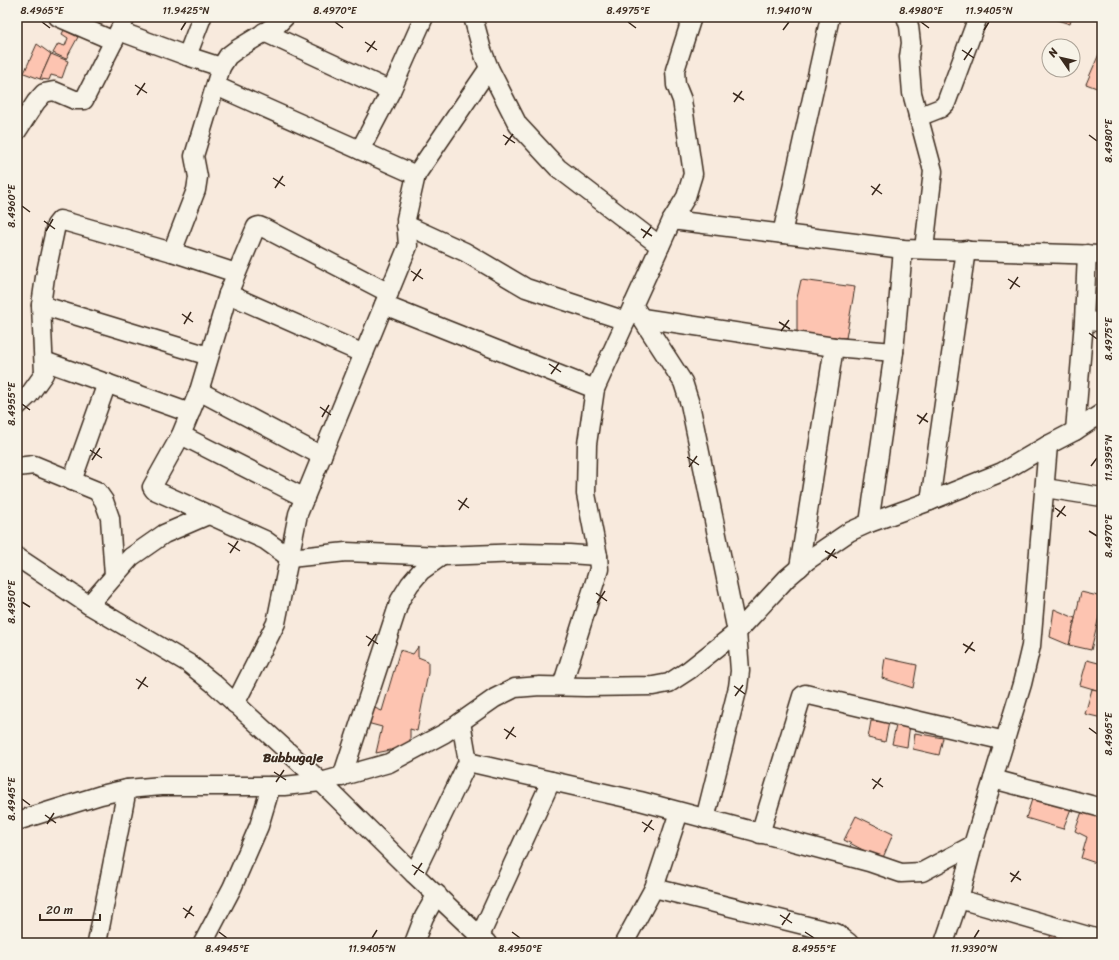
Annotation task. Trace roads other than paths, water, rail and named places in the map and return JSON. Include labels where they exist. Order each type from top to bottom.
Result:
[{"type":"street","points":[[60,17],[119,29],[187,56],[222,67]]},
{"type":"street","points":[[187,56],[202,17]]},
{"type":"street","points":[[172,252],[196,190],[198,177],[194,156],[222,67],[228,56],[278,24],[285,17]]},
{"type":"street","points":[[360,150],[391,92],[424,17]]},
{"type":"street","points":[[473,17],[482,50],[518,125],[558,168],[660,246]]},
{"type":"street","points":[[562,686],[599,569],[598,556],[586,494],[587,444],[595,389],[634,315],[660,246],[672,220],[686,197],[693,174],[682,100],[676,85],[675,70],[692,17]]},
{"type":"street","points":[[782,234],[830,17]]},
{"type":"street","points":[[906,17],[910,26],[910,83],[933,171],[924,249]]},
{"type":"street","points":[[918,118],[941,108],[946,103],[978,17]]},
{"type":"street","points":[[17,131],[36,102],[44,93],[54,91],[75,100],[84,100],[119,29]]},
{"type":"street","points":[[264,32],[391,92]]},
{"type":"street","points":[[235,704],[276,624],[298,514],[408,246],[406,225],[416,175],[490,68]]},
{"type":"street","points":[[216,86],[416,175]]},
{"type":"street","points":[[17,406],[29,395],[44,374],[41,305],[45,277],[56,225],[60,220],[172,252],[236,273]]},
{"type":"street","points":[[672,220],[903,249],[1094,254],[1084,321],[1075,431]]},
{"type":"street","points":[[406,225],[465,252],[526,288],[634,315],[834,347],[894,352]]},
{"type":"street","points":[[595,389],[386,299],[259,226],[256,227],[228,294],[199,391],[181,435],[152,487],[157,492],[265,540],[290,558],[346,552],[442,556],[521,553],[598,556]]},
{"type":"street","points":[[869,523],[894,352],[903,249]]},
{"type":"street","points":[[930,501],[966,250]]},
{"type":"street","points":[[228,294],[364,354]]},
{"type":"street","points":[[41,305],[209,356]]},
{"type":"street","points":[[634,315],[683,382],[690,404],[737,632],[740,671],[738,687],[705,819]]},
{"type":"street","points":[[1084,321],[1102,322]]},
{"type":"street","points":[[799,568],[834,347]]},
{"type":"street","points":[[44,361],[190,413]]},
{"type":"street","points":[[72,481],[107,383]]},
{"type":"street","points":[[199,391],[322,456]]},
{"type":"street","points":[[17,821],[101,795],[127,789],[162,786],[271,786],[322,782],[342,777],[389,764],[445,733],[495,698],[515,688],[540,686],[586,688],[653,686],[669,683],[689,670],[737,632],[787,578],[808,560],[849,532],[1002,472],[1048,444],[1075,431],[1102,413]]},
{"type":"street","points":[[181,435],[305,498]]},
{"type":"street","points":[[944,943],[959,899],[973,845],[1022,684],[1031,646],[1048,444]]},
{"type":"street","points":[[17,467],[34,465],[97,490],[104,501],[110,518],[114,576]]},
{"type":"street","points":[[1045,488],[1102,497]]},
{"type":"street","points":[[89,605],[131,557],[164,534],[208,515]]},
{"type":"street","points":[[342,777],[400,600],[410,584],[421,571],[442,556]]},
{"type":"street","points":[[17,557],[89,605],[188,663],[322,782],[414,874],[484,939],[551,782]]},
{"type":"street","points":[[760,834],[802,696],[805,694],[1005,741]]},
{"type":"street","points":[[414,874],[468,762],[461,722]]},
{"type":"street","points":[[468,762],[640,801],[869,862],[901,873],[922,872],[973,845]]},
{"type":"street","points":[[993,779],[1102,808]]},
{"type":"street","points":[[204,943],[232,888],[259,826],[271,786]]},
{"type":"street","points":[[97,943],[127,789]]},
{"type":"street","points":[[624,943],[654,888],[680,812]]},
{"type":"street","points":[[654,888],[836,933],[849,943]]},
{"type":"street","points":[[414,943],[424,917],[437,894]]},
{"type":"street","points":[[959,899],[1102,940]]},
{"type":"district","name":"Bubbugaje","points":[[293,757]]}]
